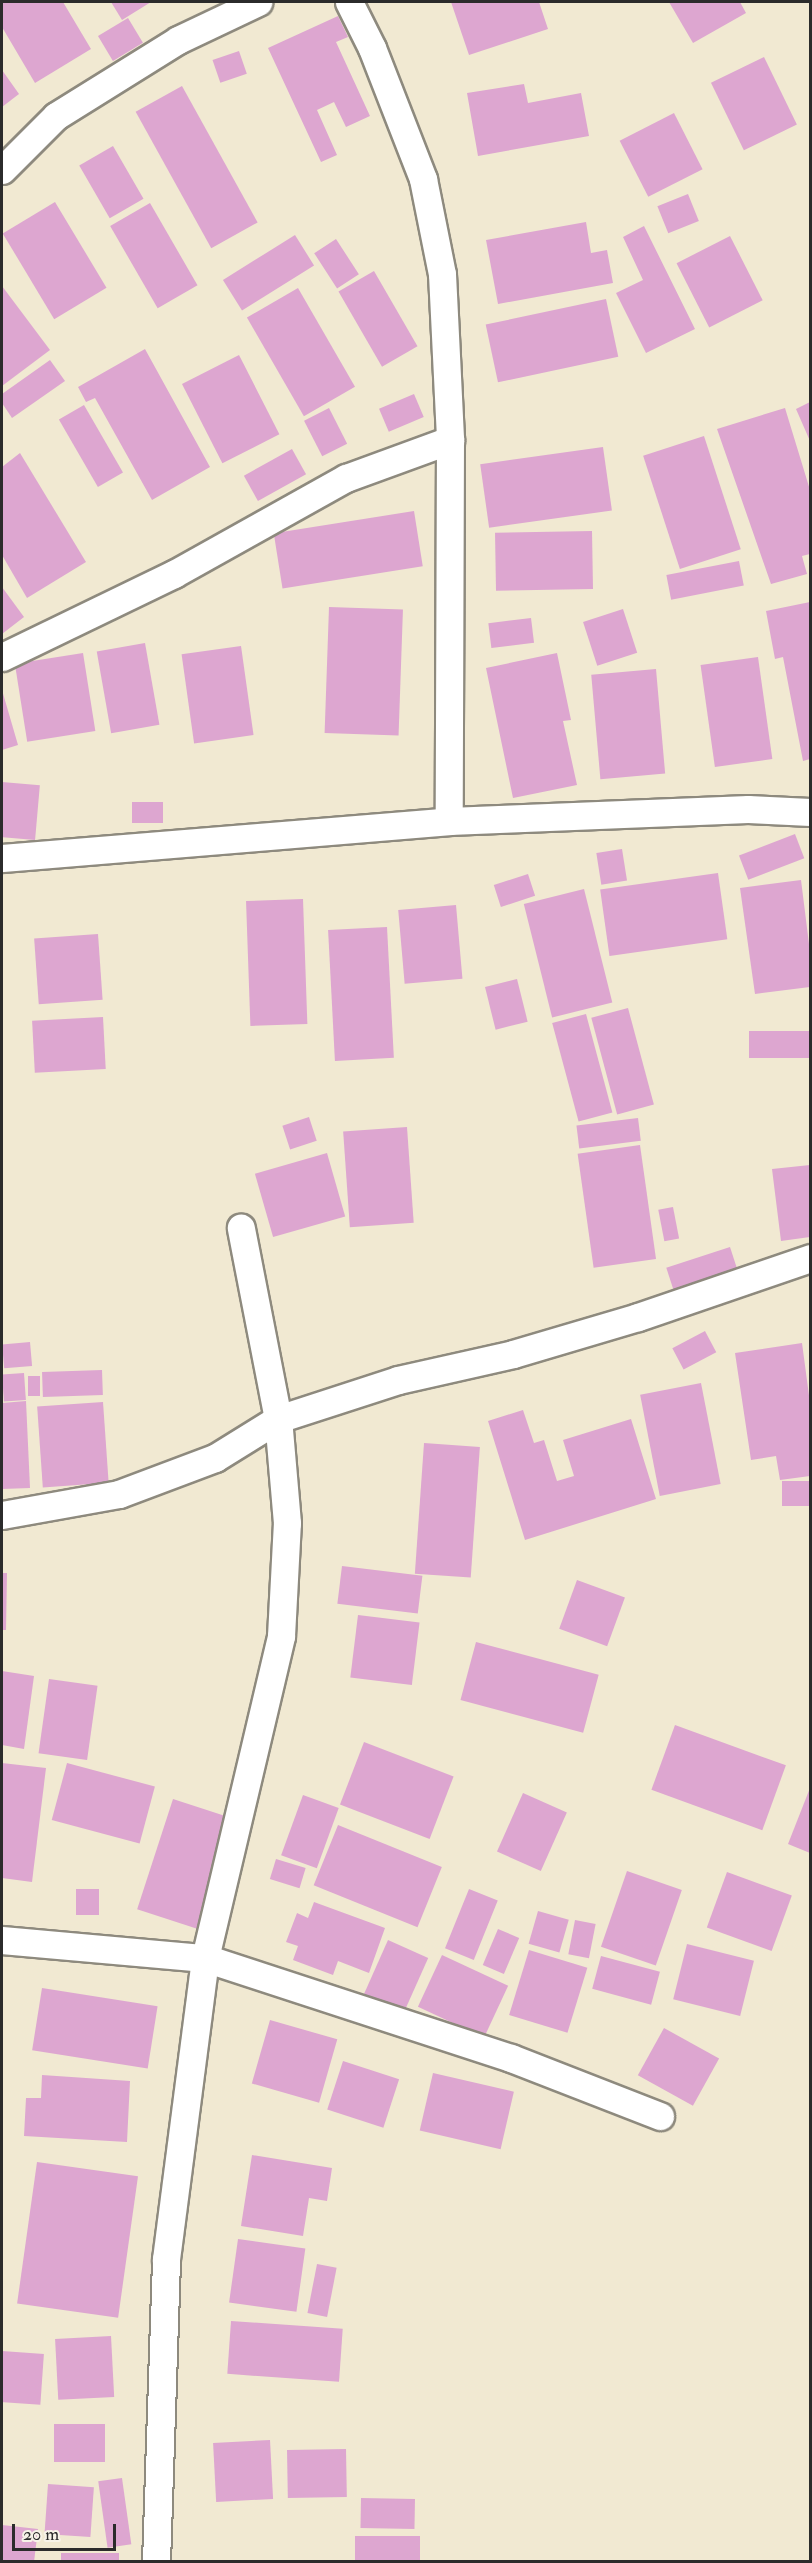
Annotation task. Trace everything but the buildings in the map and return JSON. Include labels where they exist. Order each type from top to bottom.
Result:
[{"type":"street","points":[[2,170],[56,116],[178,40],[258,2]]},
{"type":"street","points":[[349,2],[372,48],[423,179],[442,274],[450,440],[449,821]]},
{"type":"street","points":[[2,657],[174,574],[346,478],[450,440]]},
{"type":"street","points":[[2,858],[449,821],[748,809],[810,812]]},
{"type":"street","points":[[156,2562],[166,2259],[205,1958],[280,1636],[287,1522],[278,1419],[241,1228]]},
{"type":"street","points":[[2,1515],[119,1494],[215,1458],[278,1419],[398,1380],[513,1354],[627,1321],[810,1258]]},
{"type":"street","points":[[2,1940],[205,1958],[512,2058],[660,2116]]}]
